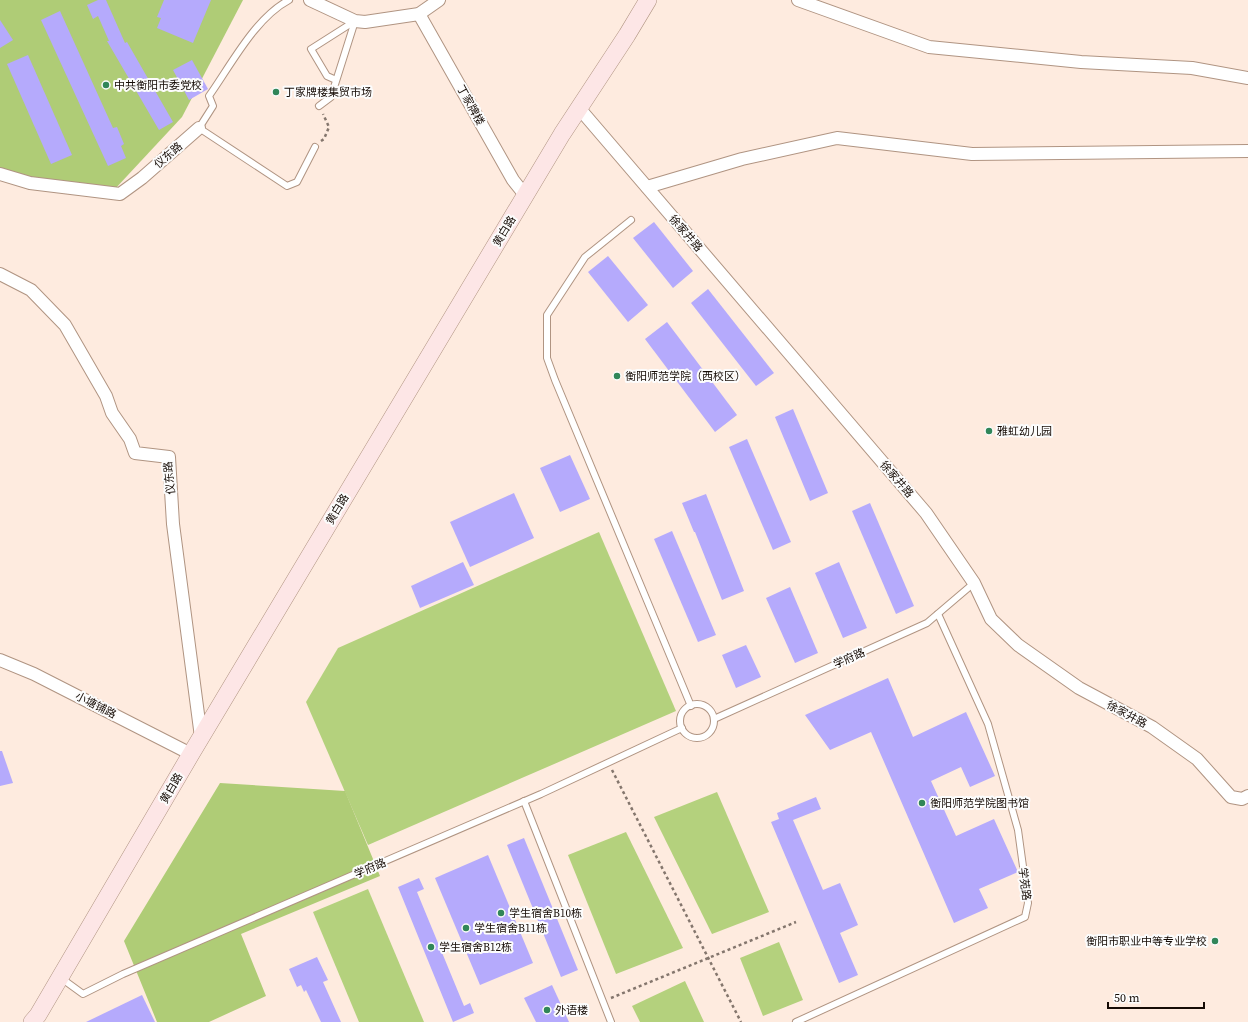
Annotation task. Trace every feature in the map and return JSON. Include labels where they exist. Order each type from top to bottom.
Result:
[{"type":"main road","name":"黄白路","points":[[32,1022],[38,1015],[191,754],[525,195],[648,0]]},
{"type":"street","points":[[310,0],[355,21],[365,22],[419,14],[439,0]]},
{"type":"street","points":[[798,0],[929,47],[1080,62],[1192,68],[1248,78]]},
{"type":"street","name":"丁家牌楼","points":[[419,14],[513,180],[525,195]]},
{"type":"street","name":"徐家井路","points":[[579,108],[926,514],[974,583],[991,619],[1018,645],[1079,688],[1158,731],[1197,759],[1230,797],[1242,799],[1248,796]]},
{"type":"street","name":"仪东路","points":[[0,174],[30,183],[120,194],[142,178],[199,128]]},
{"type":"street","points":[[647,187],[742,159],[837,138],[972,154],[1248,151]]},
{"type":"street","name":"仪东路","points":[[0,274],[32,290],[65,325],[106,396],[112,413],[130,439],[135,453],[168,457],[173,524],[202,737]]},
{"type":"street","name":"小塘铺路","points":[[0,660],[34,674],[191,754]]},
{"type":"lane","points":[[289,0],[279,5],[256,28],[209,96],[212,106],[199,128],[287,186],[297,182],[315,147]]},
{"type":"lane","points":[[319,106],[331,97],[355,21]]},
{"type":"lane","points":[[336,80],[327,76],[311,49],[355,21]]},
{"type":"lane","points":[[631,220],[585,256],[547,315],[547,358],[691,706]]},
{"type":"lane","name":"学府路","points":[[714,719],[927,624],[974,583]]},
{"type":"lane","name":"学苑路","points":[[796,1022],[1025,917],[1028,903],[1018,830],[988,724],[938,614]]},
{"type":"lane","points":[[699,704],[706,707],[711,712],[714,719],[710,732],[704,737],[697,738],[686,734],[680,723],[683,712],[691,706],[699,704]]},
{"type":"lane","name":"学府路","points":[[60,978],[83,994],[123,974],[524,801],[682,728]]},
{"type":"lane","points":[[524,801],[611,1022]]},
{"type":"path","points":[[315,147],[324,138],[329,127],[319,106]]},
{"type":"path","points":[[608,762],[741,1022]]},
{"type":"path","points":[[603,1002],[796,922]]},
{"type":"green space","name":"中共衡阳市委党校","points":[[0,0],[243,0],[182,117],[114,190],[26,177],[0,169]]},
{"type":"green space","points":[[599,532],[676,711],[368,845],[306,702],[338,648]]},
{"type":"green space","points":[[220,783],[345,791],[380,876],[241,934],[266,996],[209,1022],[157,1022],[124,941]]},
{"type":"green space","points":[[717,792],[769,912],[712,934],[654,817]]},
{"type":"green space","points":[[626,832],[683,948],[616,974],[568,855]]},
{"type":"green space","points":[[368,889],[424,1022],[359,1022],[313,912]]},
{"type":"green space","points":[[779,942],[803,1000],[763,1016],[740,958]]},
{"type":"green space","points":[[685,981],[704,1022],[640,1022],[632,1006]]},
{"type":"building","points":[[98,0],[106,0],[125,43],[127,42],[173,122],[159,130],[107,41],[109,41],[98,16],[93,19],[87,5]]},
{"type":"building","points":[[164,0],[211,0],[193,43],[157,28],[161,18],[157,17]]},
{"type":"building","points":[[60,11],[113,128],[117,127],[124,144],[121,146],[126,158],[108,166],[41,20]]},
{"type":"building","points":[[0,20],[13,40],[0,48]]},
{"type":"building","points":[[28,55],[72,155],[51,164],[7,64]]},
{"type":"building","points":[[192,60],[208,89],[189,100],[173,70]]},
{"type":"building","points":[[654,222],[693,271],[673,288],[633,238]]},
{"type":"building","points":[[608,256],[648,305],[628,322],[588,272]]},
{"type":"building","points":[[708,289],[774,373],[756,386],[691,303]]},
{"type":"building","points":[[667,322],[737,415],[715,432],[645,339]]},
{"type":"building","points":[[793,409],[828,493],[810,501],[775,417]]},
{"type":"building","points":[[747,439],[791,542],[773,550],[729,447]]},
{"type":"building","points":[[570,455],[590,499],[560,512],[540,468]]},
{"type":"building","points":[[514,493],[534,538],[470,567],[450,522]]},
{"type":"building","points":[[706,494],[744,591],[722,600],[682,503]]},
{"type":"building","points":[[870,503],[914,606],[896,614],[852,511]]},
{"type":"building","points":[[672,531],[716,635],[698,642],[654,539]]},
{"type":"building","points":[[463,562],[474,585],[420,608],[411,586]]},
{"type":"building","points":[[839,562],[867,628],[843,638],[815,573]]},
{"type":"building","points":[[790,587],[818,653],[795,663],[766,598]]},
{"type":"building","points":[[746,645],[761,677],[736,688],[722,655]]},
{"type":"building","name":"衡阳师范学院图书馆","points":[[888,678],[913,737],[966,712],[995,776],[970,787],[961,767],[931,781],[956,836],[994,819],[1018,872],[979,889],[988,908],[954,923],[871,732],[830,750],[805,715]]},
{"type":"building","points":[[0,751],[2,751],[13,783],[0,786]]},
{"type":"building","points":[[816,797],[821,809],[793,820],[823,890],[840,883],[858,925],[840,933],[858,975],[839,983],[771,822],[779,819],[777,813]]},
{"type":"building","points":[[524,838],[578,970],[561,977],[507,845]]},
{"type":"building","points":[[488,855],[533,963],[480,985],[435,878]]},
{"type":"building","name":"学生宿舍B12栋","points":[[419,878],[424,889],[417,892],[464,1006],[470,1003],[474,1013],[453,1022],[398,887]]},
{"type":"building","points":[[317,957],[328,980],[323,982],[341,1022],[321,1022],[306,990],[304,992],[301,985],[297,987],[289,969]]},
{"type":"building","name":"外语楼","points":[[552,985],[569,1022],[536,1022],[524,998]]},
{"type":"building","points":[[142,995],[155,1022],[86,1022]]},
{"type":"place","name":"中共衡阳市委党校","points":[[106,85]]},
{"type":"place","name":"丁家牌楼集贸市场","points":[[276,92]]},
{"type":"place","name":"衡阳师范学院（西校区）","points":[[617,376]]},
{"type":"place","name":"雅虹幼儿园","points":[[989,431]]},
{"type":"place","name":"衡阳师范学院图书馆","points":[[922,803]]},
{"type":"place","name":"学生宿舍B10栋","points":[[501,913]]},
{"type":"place","name":"学生宿舍B11栋","points":[[466,928]]},
{"type":"place","name":"衡阳市职业中等专业学校","points":[[1215,941]]},
{"type":"place","name":"学生宿舍B12栋","points":[[431,947]]},
{"type":"place","name":"外语楼","points":[[547,1010]]}]
